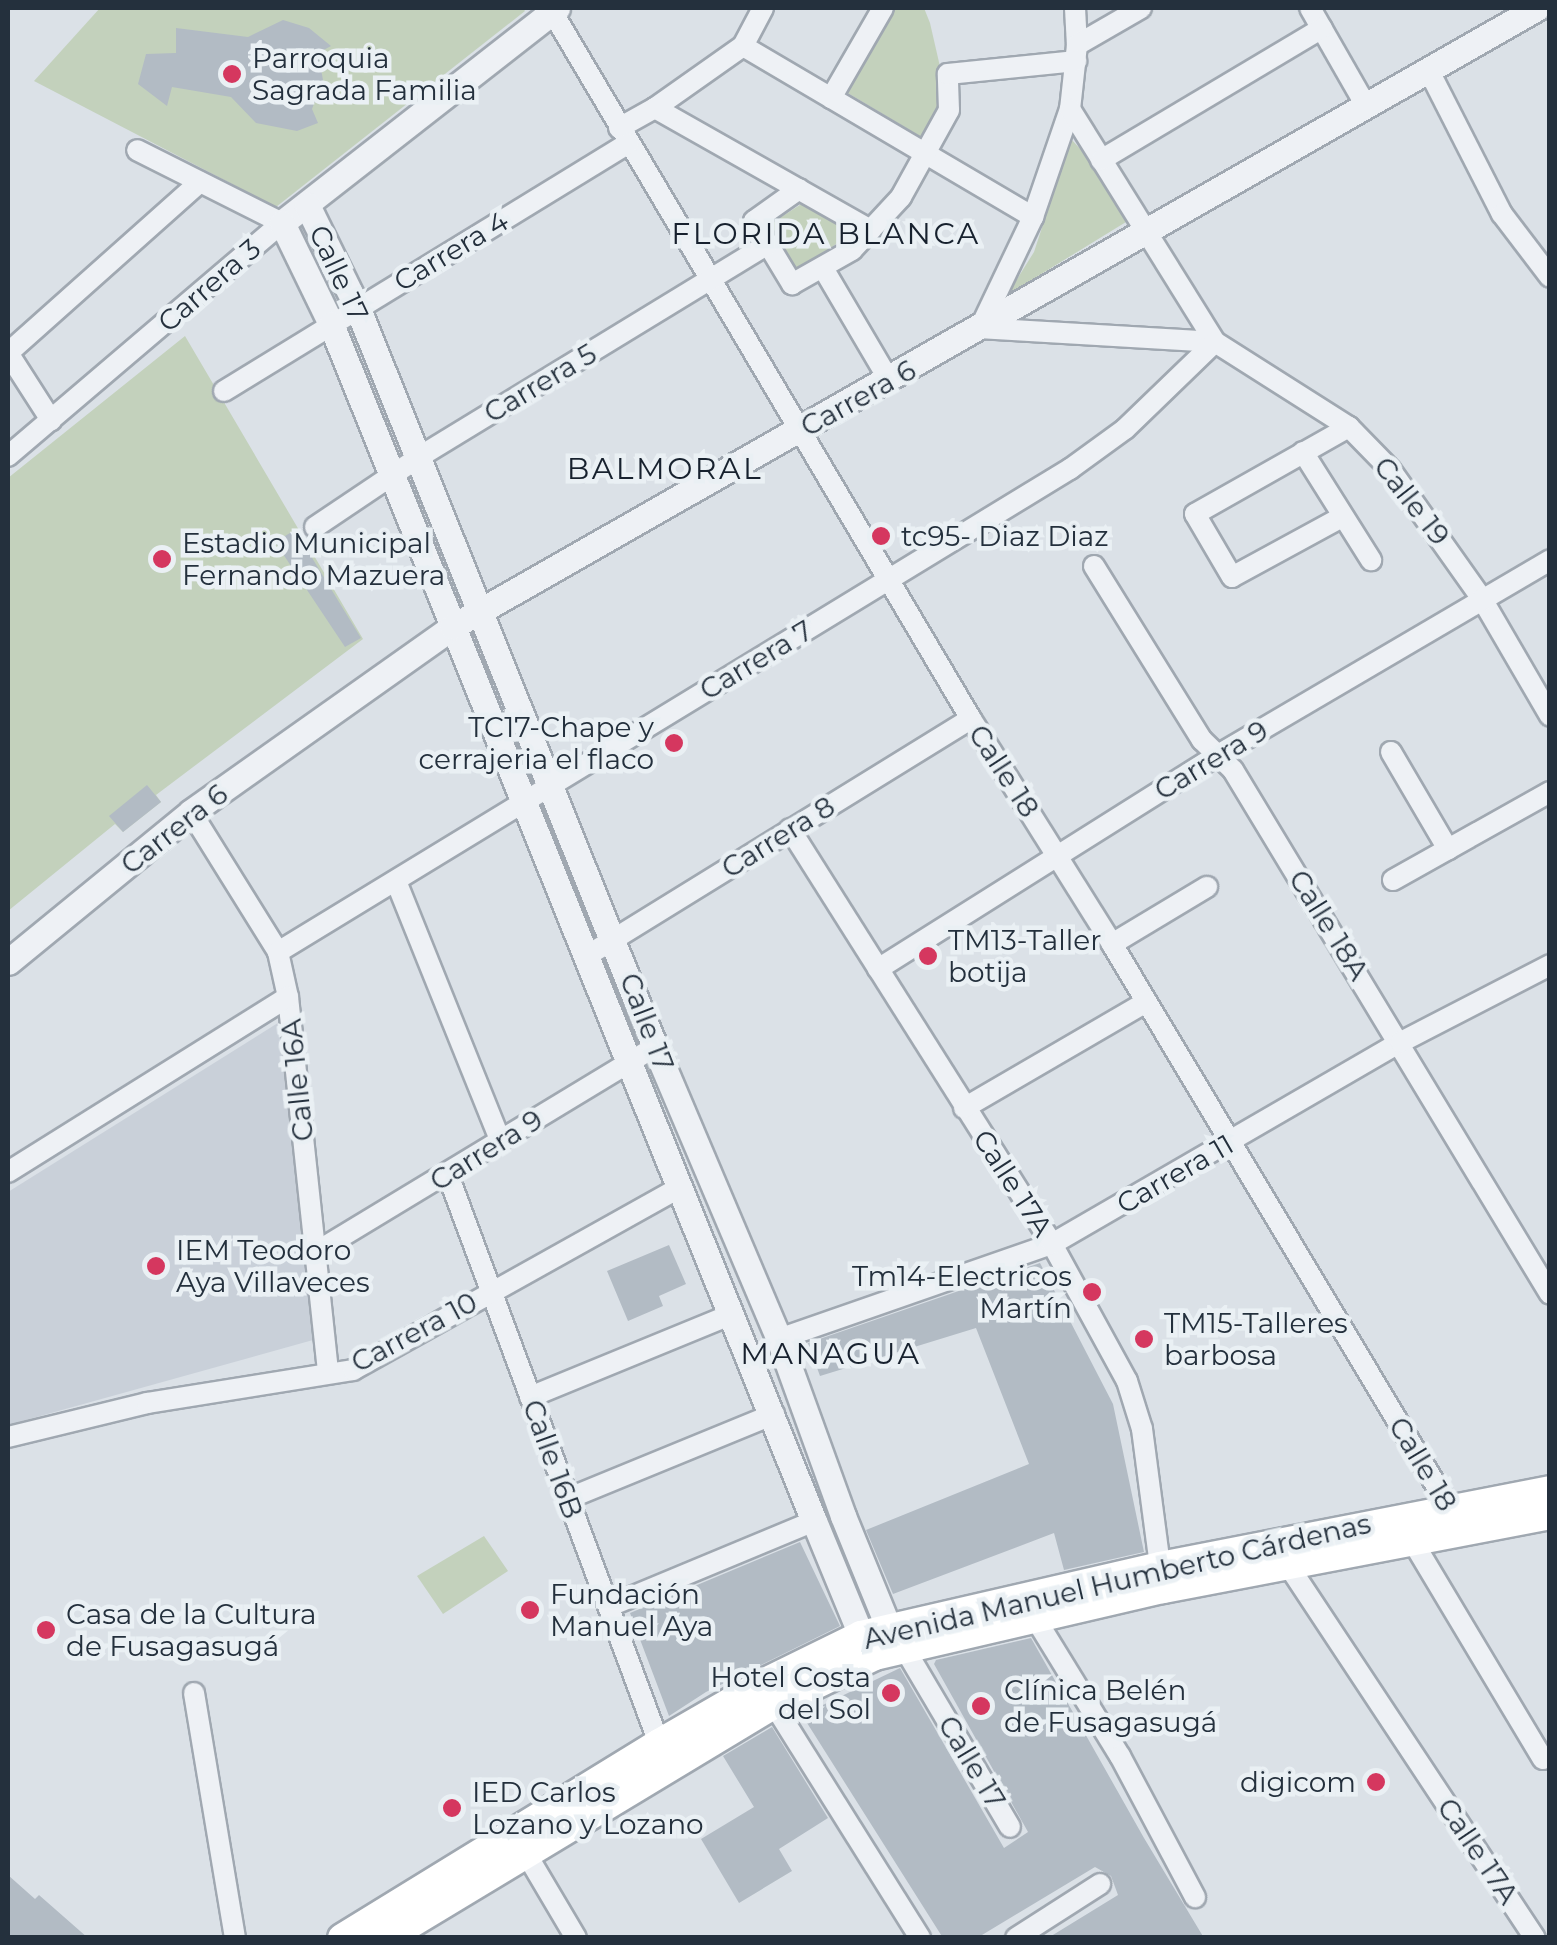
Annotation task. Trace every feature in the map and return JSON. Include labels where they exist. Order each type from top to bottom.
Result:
[{"type":"main road","name":"Avenida Manuel Humberto Cárdenas","points":[[896,1636],[1035,1618],[1413,1542],[1457,1520],[1550,1490]]},
{"type":"main road","name":"Avenida Manuel Humberto Cárdenas","points":[[387,1938],[659,1743],[763,1683],[896,1636],[1160,1566],[1457,1520],[1550,1516]]},
{"type":"main road","name":"Avenida Manuel Humberto Cárdenas","points":[[342,1938],[774,1704],[868,1646]]},
{"type":"street","name":"Carrera 4","points":[[224,391],[358,309],[623,136],[655,108],[743,46],[763,8]]},
{"type":"street","points":[[831,98],[883,8]]},
{"type":"street","points":[[980,328],[1032,217],[1070,108],[1076,53],[1075,8]]},
{"type":"street","points":[[799,189],[754,221],[792,284],[852,250],[902,197],[949,110],[948,74],[1076,53],[1141,8]]},
{"type":"street","points":[[1310,8],[1364,104]]},
{"type":"street","name":"Carrera 6","points":[[8,962],[191,812],[452,627],[1537,8]]},
{"type":"street","name":"Calle 18","points":[[553,9],[623,136],[971,719],[1112,944],[1457,1520]]},
{"type":"street","name":"Carrera 3","points":[[8,456],[282,223],[553,9]]},
{"type":"street","points":[[1101,160],[1322,28]]},
{"type":"street","points":[[743,46],[1032,217]]},
{"type":"street","points":[[1428,69],[1502,214],[1547,271]]},
{"type":"street","points":[[655,108],[872,230]]},
{"type":"street","name":"Calle 19","points":[[1070,108],[1215,342],[1349,428],[1423,511],[1482,598],[1550,716]]},
{"type":"street","points":[[136,150],[282,223]]},
{"type":"street","points":[[51,420],[8,353],[200,182]]},
{"type":"street","name":"Calle 17","points":[[306,205],[358,309],[655,1047],[780,1339],[896,1636],[1010,1828]]},
{"type":"street","name":"Calle 17","points":[[282,223],[332,324],[452,627],[526,799],[627,1062],[868,1646]]},
{"type":"street","name":"Carrera 5","points":[[315,527],[419,457],[768,244]]},
{"type":"street","points":[[824,268],[890,380]]},
{"type":"street","name":"Calle 19","points":[[980,328],[1215,342]]},
{"type":"street","name":"Carrera 7","points":[[278,952],[1070,468],[1125,429],[1215,342]]},
{"type":"street","points":[[1342,517],[1232,577],[1195,514],[1349,428]]},
{"type":"street","points":[[1302,452],[1371,560]]},
{"type":"street","name":"Carrera 9","points":[[878,968],[1218,755],[1550,560]]},
{"type":"street","name":"Calle 18A","points":[[1094,566],[1202,740],[1233,770],[1550,1294]]},
{"type":"street","name":"Carrera 8","points":[[585,957],[971,719]]},
{"type":"street","points":[[1391,752],[1448,849]]},
{"type":"street","points":[[1393,880],[1550,792]]},
{"type":"street","name":"Calle 16A","points":[[191,812],[278,952],[288,997],[328,1372]]},
{"type":"street","name":"Calle 17A","points":[[790,829],[1052,1244],[1127,1381],[1146,1453],[1160,1566]]},
{"type":"street","points":[[396,882],[500,1140]]},
{"type":"street","points":[[1112,944],[1207,888]]},
{"type":"street","name":"Carrera 11","points":[[780,1339],[1052,1244],[1401,1042],[1550,965]]},
{"type":"street","points":[[8,1172],[288,997]]},
{"type":"street","points":[[964,1108],[1146,1002]]},
{"type":"street","name":"Carrera 9","points":[[316,1252],[655,1047]]},
{"type":"street","name":"Calle 16B","points":[[448,1175],[659,1743]]},
{"type":"street","name":"Carrera 10","points":[[8,1437],[147,1403],[353,1370],[680,1187]]},
{"type":"street","points":[[530,1397],[732,1314]]},
{"type":"street","points":[[568,1498],[774,1414]]},
{"type":"street","points":[[610,1606],[814,1521]]},
{"type":"street","points":[[1413,1542],[1543,1759]]},
{"type":"street","name":"Calle 17A","points":[[1288,1565],[1535,1938]]},
{"type":"street","points":[[1035,1618],[1120,1756],[1195,1897]]},
{"type":"street","points":[[194,1694],[235,1938]]},
{"type":"street","points":[[774,1704],[920,1938]]},
{"type":"street","points":[[520,1842],[576,1938]]},
{"type":"street","points":[[1016,1938],[1100,1884]]},
{"type":"shaded area","name":"IEM Teodoro Aya Villaveces","points":[[281,1021],[313,1340],[8,1425],[8,1192]]},
{"type":"green space","points":[[100,8],[525,11],[276,207],[34,81]]},
{"type":"green space","points":[[892,8],[924,8],[930,23],[941,71],[939,109],[923,138],[846,92]]},
{"type":"green space","points":[[1071,139],[1096,166],[1126,222],[1007,295],[1034,252]]},
{"type":"green space","points":[[806,201],[851,233],[798,272],[769,225]]},
{"type":"green space","name":"Estadio Municipal Fernando Mazuera","points":[[185,336],[363,639],[156,795],[161,802],[123,832],[115,824],[8,911],[8,478]]},
{"type":"green space","points":[[484,1536],[508,1571],[443,1614],[417,1576]]},
{"type":"building","name":"Parroquia Sagrada Familia","points":[[283,20],[309,28],[331,46],[318,53],[323,80],[312,109],[318,123],[297,131],[256,123],[231,97],[172,87],[167,106],[138,84],[146,54],[176,53],[176,28],[248,37]]},
{"type":"building","points":[[295,530],[361,638],[345,647],[275,542]]},
{"type":"building","points":[[147,785],[161,802],[123,832],[109,816]]},
{"type":"building","points":[[669,1245],[686,1284],[659,1296],[663,1306],[628,1321],[607,1271]]},
{"type":"building","points":[[1040,1263],[1113,1404],[1144,1552],[1064,1570],[1054,1533],[893,1594],[866,1530],[1029,1464],[976,1328],[820,1376],[808,1343]]},
{"type":"building","points":[[800,1542],[840,1626],[706,1692],[669,1716],[630,1613]]},
{"type":"building","points":[[1031,1638],[1204,1938],[1048,1938],[1118,1895],[1111,1876],[1095,1867],[977,1938],[943,1938],[802,1715],[900,1668],[1004,1848],[1028,1832],[934,1664],[936,1660]]},
{"type":"building","points":[[772,1727],[828,1818],[779,1849],[792,1871],[739,1903],[701,1839],[754,1807],[723,1756]]},
{"type":"building","points":[[8,1875],[35,1899],[39,1895],[88,1938],[8,1938]]},
{"type":"place","name":"Parroquia Sagrada Familia","points":[[232,74]]},
{"type":"place","name":"tc95- Diaz Diaz","points":[[881,536]]},
{"type":"place","name":"Estadio Municipal Fernando Mazuera","points":[[162,559]]},
{"type":"place","name":"TC17-Chape y cerrajeria el flaco","points":[[674,743]]},
{"type":"place","name":"TM13-Taller botija","points":[[928,956]]},
{"type":"place","name":"IEM Teodoro Aya Villaveces","points":[[156,1266]]},
{"type":"place","name":"Tm14-Electricos Martín","points":[[1092,1292]]},
{"type":"place","name":"TM15-Talleres barbosa","points":[[1144,1339]]},
{"type":"place","name":"Fundación Manuel Aya","points":[[530,1610]]},
{"type":"place","name":"Casa de la Cultura de Fusagasugá","points":[[46,1630]]},
{"type":"place","name":"Hotel Costa del Sol","points":[[891,1693]]},
{"type":"place","name":"Clínica Belén de Fusagasugá","points":[[981,1706]]},
{"type":"place","name":"digicom","points":[[1376,1782]]},
{"type":"place","name":"IED Carlos Lozano y Lozano","points":[[452,1808]]},
{"type":"district","name":"FLORIDA BLANCA","points":[[826,234]]},
{"type":"district","name":"BALMORAL","points":[[665,469]]},
{"type":"district","name":"MANAGUA","points":[[831,1354]]}]
